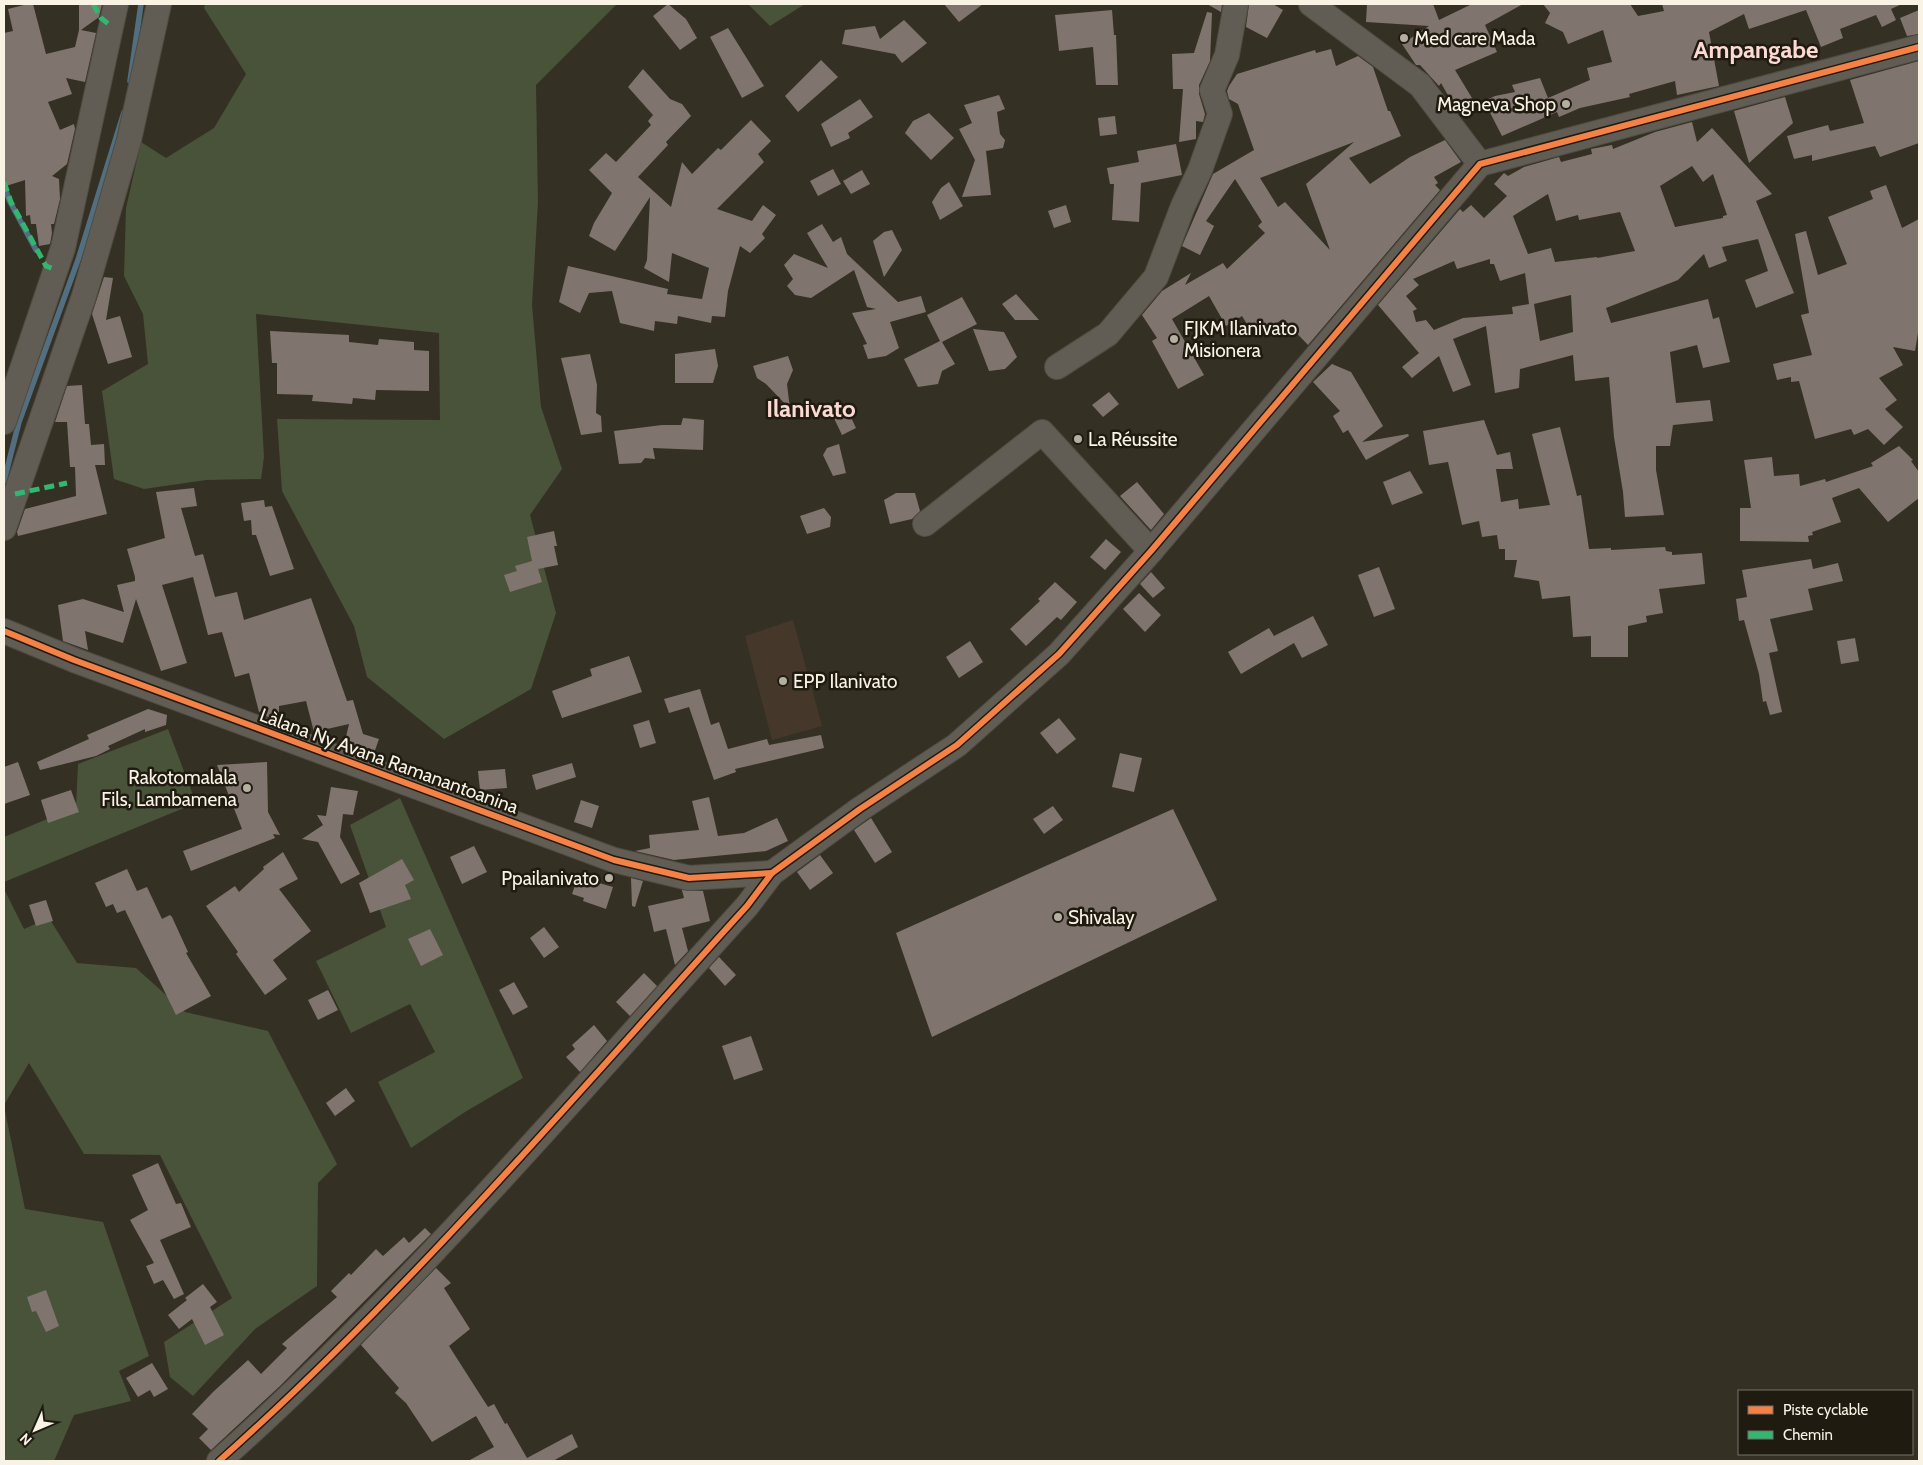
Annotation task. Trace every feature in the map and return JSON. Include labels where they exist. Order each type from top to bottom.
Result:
[{"type":"street","points":[[4,422],[63,248],[116,4]]},
{"type":"street","points":[[4,528],[84,296],[129,140],[160,4]]},
{"type":"street","points":[[1057,367],[1108,334],[1156,277],[1183,206],[1200,170],[1220,114],[1212,90],[1227,55],[1236,4]]},
{"type":"street","points":[[1311,4],[1420,85],[1480,164]]},
{"type":"street","points":[[218,1461],[282,1404],[449,1237],[747,906],[772,873],[860,809],[957,745],[1059,654],[1151,551],[1480,164],[1919,47]]},
{"type":"street","points":[[926,524],[1042,432],[1151,551]]},
{"type":"street","name":"Làlana Ny Avana Ramanantoanina","points":[[4,631],[74,660],[614,860],[689,878],[772,873]]},
{"type":"shaded area","name":"EPP Ilanivato","points":[[793,620],[822,726],[772,740],[745,636]]},
{"type":"green space","points":[[205,4],[617,4],[536,85],[538,202],[532,305],[541,407],[562,469],[530,515],[556,613],[531,689],[444,739],[367,677],[354,626],[282,491],[277,419],[440,420],[439,333],[256,314],[264,457],[261,479],[206,480],[144,489],[114,479],[102,391],[148,364],[143,314],[124,276],[126,208],[141,142],[166,158],[214,128],[246,74],[204,8]]},
{"type":"green space","points":[[748,4],[805,4],[770,26]]},
{"type":"green space","points":[[168,729],[196,803],[4,882],[4,837],[76,807],[78,764]]},
{"type":"green space","points":[[400,798],[523,1078],[465,1112],[411,1148],[378,1082],[435,1052],[410,1004],[351,1033],[316,961],[386,927],[350,825]]},
{"type":"green space","points":[[4,889],[24,929],[49,918],[77,963],[136,968],[185,1012],[268,1031],[337,1164],[318,1183],[317,1286],[255,1329],[193,1396],[170,1377],[164,1342],[232,1298],[160,1155],[84,1154],[29,1063],[4,1105]]},
{"type":"green space","points":[[4,1106],[25,1209],[103,1222],[149,1356],[119,1371],[131,1401],[74,1415],[54,1461],[4,1461]]},
{"type":"building","points":[[33,4],[46,54],[75,47],[79,30],[79,4],[102,4],[99,17],[81,30],[96,33],[85,82],[66,78],[72,94],[48,102],[60,130],[74,124],[75,129],[67,164],[52,176],[59,179],[60,199],[54,224],[51,224],[50,244],[39,246],[36,224],[31,224],[30,215],[26,216],[25,180],[6,186],[4,178],[4,33],[13,31],[8,9]]},
{"type":"building","points":[[668,4],[686,19],[697,38],[680,50],[653,16]]},
{"type":"building","points":[[944,4],[983,4],[959,22]]},
{"type":"building","points":[[1207,4],[1222,4],[1221,12]]},
{"type":"building","points":[[1249,4],[1273,4],[1283,10],[1267,38],[1246,27]]},
{"type":"building","points":[[1367,4],[1433,4],[1439,20],[1472,4],[1523,4],[1485,25],[1497,52],[1455,70],[1475,103],[1457,111],[1441,83],[1439,86],[1420,65],[1416,65],[1402,44],[1429,26],[1366,22]]},
{"type":"building","points":[[1543,4],[1630,4],[1638,16],[1664,11],[1662,4],[1902,4],[1891,9],[1896,20],[1882,27],[1876,15],[1840,29],[1843,38],[1821,47],[1806,10],[1749,29],[1744,14],[1709,32],[1719,86],[1677,95],[1675,81],[1629,94],[1630,97],[1580,108],[1559,117],[1557,112],[1502,136],[1484,101],[1495,96],[1515,92],[1512,85],[1540,78],[1548,98],[1590,80],[1587,68],[1612,62],[1603,30],[1568,44],[1563,32],[1545,23],[1550,13]]},
{"type":"building","points":[[1112,10],[1114,35],[1116,35],[1118,85],[1096,85],[1093,47],[1059,51],[1055,15]]},
{"type":"building","points":[[1919,10],[1919,34],[1907,36],[1900,18]]},
{"type":"building","points":[[1207,12],[1212,13],[1210,61],[1199,85],[1199,94],[1205,114],[1203,122],[1196,121],[1196,139],[1179,142],[1183,89],[1173,89],[1172,54],[1194,53]]},
{"type":"building","points":[[904,20],[927,43],[902,63],[895,54],[842,44],[845,30],[875,26],[880,39]]},
{"type":"building","points":[[728,28],[764,86],[742,98],[710,37]]},
{"type":"building","points":[[1331,49],[1336,66],[1358,56],[1373,67],[1388,111],[1390,111],[1401,136],[1349,158],[1370,184],[1410,157],[1445,140],[1461,162],[1434,177],[1438,183],[1435,185],[1440,190],[1308,345],[1283,319],[1255,337],[1242,316],[1226,326],[1209,296],[1172,319],[1204,375],[1178,389],[1152,341],[1157,338],[1142,315],[1162,291],[1191,273],[1185,285],[1223,263],[1227,269],[1265,233],[1258,226],[1262,222],[1235,179],[1206,221],[1214,226],[1200,255],[1182,246],[1213,174],[1254,150],[1238,104],[1229,99],[1227,91],[1229,86],[1237,74],[1315,50],[1316,53]],"holes":[[[1354,142],[1306,184],[1330,250],[1285,202],[1278,207],[1260,178]]]},
{"type":"building","points":[[821,60],[838,77],[798,112],[785,96]]},
{"type":"building","points":[[1919,61],[1919,143],[1880,157],[1875,146],[1812,161],[1812,155],[1794,159],[1787,136],[1828,125],[1830,131],[1864,123],[1850,80]]},
{"type":"building","points":[[643,69],[670,99],[682,104],[691,116],[666,142],[668,145],[638,177],[671,207],[682,162],[692,174],[718,148],[721,150],[751,120],[771,141],[758,154],[764,162],[717,209],[752,221],[763,205],[776,215],[762,234],[765,238],[750,253],[740,246],[728,291],[725,317],[712,316],[711,323],[678,316],[677,324],[655,321],[654,331],[620,323],[612,291],[589,293],[580,313],[559,302],[568,266],[668,289],[667,294],[702,299],[709,268],[672,253],[669,282],[644,268],[647,260],[650,197],[615,251],[589,236],[594,223],[612,193],[589,170],[606,153],[616,162],[651,125],[648,121],[653,115],[628,87]]},
{"type":"building","points":[[999,95],[1005,109],[997,112],[1000,134],[1005,140],[1003,148],[986,151],[991,195],[962,197],[975,160],[959,129],[972,123],[964,105]]},
{"type":"building","points":[[1785,97],[1793,123],[1749,163],[1734,111]]},
{"type":"building","points":[[860,99],[873,117],[848,133],[850,138],[831,147],[821,124]]},
{"type":"building","points":[[929,113],[954,138],[931,160],[905,133],[913,121]]},
{"type":"building","points":[[1115,116],[1117,134],[1100,136],[1098,118]]},
{"type":"building","points":[[1692,122],[1697,142],[1712,128],[1772,194],[1756,201],[1794,293],[1756,308],[1745,280],[1768,271],[1758,239],[1722,247],[1727,261],[1709,268],[1704,254],[1678,280],[1606,308],[1611,323],[1708,299],[1713,319],[1719,317],[1730,362],[1703,368],[1697,345],[1670,352],[1676,403],[1710,400],[1713,421],[1673,425],[1670,446],[1656,446],[1656,470],[1664,515],[1625,517],[1614,437],[1609,377],[1575,381],[1573,355],[1520,369],[1519,388],[1495,393],[1486,326],[1453,339],[1471,385],[1453,392],[1439,356],[1412,378],[1402,367],[1419,353],[1378,305],[1460,209],[1463,212],[1471,205],[1484,218],[1507,196],[1494,184],[1504,173],[1508,176],[1524,167],[1559,157],[1561,162],[1592,154],[1591,149],[1612,145],[1613,149],[1655,132]],"holes":[[[1692,166],[1703,182],[1713,174],[1727,215],[1723,216],[1723,218],[1675,227],[1660,186]],[[1548,194],[1556,221],[1578,215],[1579,220],[1620,212],[1635,251],[1597,258],[1555,262],[1551,248],[1528,254],[1513,216]],[[1490,259],[1490,264],[1494,264],[1500,281],[1525,273],[1529,304],[1512,307],[1513,314],[1463,318],[1434,330],[1426,320],[1416,322],[1413,311],[1417,309],[1406,296],[1419,285],[1413,279],[1454,261],[1457,269]],[[1571,295],[1573,332],[1540,341],[1534,304]]]},
{"type":"building","points":[[1176,144],[1182,175],[1141,183],[1139,222],[1112,220],[1114,184],[1110,184],[1107,168],[1139,162],[1137,151]]},
{"type":"building","points":[[833,169],[841,184],[818,196],[810,181]]},
{"type":"building","points":[[862,170],[870,184],[851,194],[843,181]]},
{"type":"building","points":[[949,182],[963,206],[940,220],[932,202],[941,188]]},
{"type":"building","points":[[1886,185],[1902,228],[1919,219],[1919,327],[1915,351],[1893,347],[1903,365],[1879,378],[1897,400],[1885,409],[1903,427],[1884,445],[1868,429],[1854,435],[1851,429],[1815,439],[1799,381],[1791,382],[1791,377],[1777,380],[1773,364],[1812,355],[1801,315],[1809,313],[1795,234],[1806,231],[1818,275],[1847,264],[1828,217],[1873,199],[1870,191]]},
{"type":"building","points":[[1066,205],[1071,222],[1054,228],[1048,211]]},
{"type":"building","points":[[822,224],[833,242],[841,237],[847,254],[898,302],[921,296],[926,312],[890,322],[899,348],[886,356],[868,359],[863,345],[867,344],[852,313],[876,309],[867,307],[854,270],[811,298],[795,295],[787,286],[793,279],[784,265],[794,254],[828,268],[807,233]]},
{"type":"building","points":[[892,230],[902,250],[884,277],[873,241],[884,232]]},
{"type":"building","points":[[104,277],[113,278],[106,320],[120,316],[132,357],[108,364],[92,314]]},
{"type":"building","points":[[1016,294],[1039,320],[1015,320],[1002,304]]},
{"type":"building","points":[[962,297],[977,324],[942,342],[955,364],[942,371],[938,384],[918,387],[904,359],[940,341],[927,315]]},
{"type":"building","points":[[973,329],[1004,332],[1017,357],[1005,369],[989,371]]},
{"type":"building","points":[[270,331],[349,335],[349,342],[378,345],[379,339],[414,342],[414,350],[429,351],[429,391],[376,390],[375,400],[353,398],[352,404],[312,401],[313,395],[277,394],[277,363],[272,363]]},
{"type":"building","points":[[715,349],[718,366],[713,383],[675,383],[675,354]]},
{"type":"building","points":[[590,354],[597,385],[596,413],[601,416],[602,432],[581,435],[561,358]]},
{"type":"building","points":[[788,356],[793,370],[787,384],[790,409],[766,384],[757,378],[753,366]]},
{"type":"building","points":[[1332,364],[1351,372],[1383,426],[1362,442],[1408,434],[1409,436],[1366,460],[1348,430],[1343,433],[1333,416],[1340,411],[1313,382]]},
{"type":"building","points":[[82,385],[85,424],[89,424],[91,445],[104,444],[105,465],[95,465],[107,514],[18,536],[17,532],[25,509],[76,496],[75,467],[70,467],[67,422],[55,422],[67,386]]},
{"type":"building","points":[[1109,392],[1119,404],[1103,417],[1092,405]]},
{"type":"building","points":[[846,407],[856,428],[842,435],[832,414]]},
{"type":"building","points":[[683,418],[704,420],[703,450],[653,448],[655,459],[645,458],[641,463],[619,464],[614,431],[662,425],[681,425]]},
{"type":"building","points":[[1484,420],[1497,455],[1510,452],[1513,469],[1496,469],[1501,502],[1518,499],[1519,509],[1550,505],[1532,434],[1560,427],[1577,496],[1581,495],[1589,549],[1611,548],[1611,550],[1665,547],[1666,551],[1672,552],[1672,555],[1702,553],[1705,584],[1659,589],[1663,613],[1646,616],[1647,622],[1628,626],[1628,657],[1591,657],[1591,636],[1573,637],[1570,596],[1542,599],[1539,581],[1514,577],[1517,560],[1505,560],[1505,549],[1499,549],[1497,535],[1482,537],[1479,521],[1462,525],[1448,462],[1429,465],[1423,431]]},
{"type":"building","points":[[839,444],[846,473],[833,476],[823,455],[827,448]]},
{"type":"building","points":[[1899,446],[1913,460],[1911,461],[1919,472],[1919,498],[1888,522],[1859,488],[1832,498],[1841,522],[1812,532],[1813,535],[1808,536],[1809,542],[1740,541],[1740,508],[1751,508],[1744,460],[1772,457],[1774,476],[1799,474],[1800,486],[1825,479],[1826,482],[1873,466],[1871,463]]},
{"type":"building","points":[[1410,471],[1423,493],[1392,505],[1383,482]]},
{"type":"building","points":[[1137,482],[1164,514],[1151,530],[1120,496]]},
{"type":"building","points":[[194,488],[197,506],[181,508],[195,556],[203,554],[215,597],[237,592],[244,620],[311,598],[347,701],[353,700],[363,734],[379,739],[373,756],[344,745],[349,724],[314,732],[306,701],[279,706],[279,721],[263,715],[262,711],[259,712],[249,673],[235,677],[222,632],[208,635],[193,577],[162,585],[187,663],[161,671],[136,599],[123,643],[85,631],[88,650],[63,641],[58,605],[83,599],[124,612],[117,585],[135,581],[127,549],[165,538],[156,492]]},
{"type":"building","points":[[896,493],[915,493],[920,511],[912,519],[890,524],[884,500]]},
{"type":"building","points":[[264,500],[265,507],[272,506],[294,569],[270,576],[256,535],[252,535],[251,520],[244,521],[241,503]]},
{"type":"building","points":[[824,508],[831,517],[830,527],[807,534],[800,516]]},
{"type":"building","points":[[554,531],[557,546],[554,546],[558,565],[538,569],[542,582],[510,592],[504,575],[517,571],[515,566],[532,561],[527,537]]},
{"type":"building","points":[[1106,539],[1121,552],[1105,570],[1090,557]]},
{"type":"building","points":[[1811,559],[1813,569],[1838,563],[1843,581],[1808,589],[1813,610],[1770,619],[1778,651],[1769,653],[1782,712],[1770,715],[1766,701],[1763,702],[1759,674],[1744,620],[1739,621],[1736,599],[1747,597],[1742,570]]},
{"type":"building","points":[[1379,567],[1395,609],[1374,617],[1358,575]]},
{"type":"building","points":[[1151,572],[1165,588],[1153,598],[1140,584]]},
{"type":"building","points":[[1055,582],[1077,602],[1061,620],[1057,617],[1026,646],[1010,629],[1040,601],[1038,599]]},
{"type":"building","points":[[1139,593],[1161,615],[1145,632],[1123,609]]},
{"type":"building","points":[[1313,616],[1328,645],[1302,658],[1294,643],[1241,674],[1228,652],[1269,628],[1274,636]]},
{"type":"building","points":[[1855,638],[1859,661],[1841,664],[1837,641]]},
{"type":"building","points":[[970,641],[983,662],[959,678],[946,657]]},
{"type":"building","points":[[629,656],[642,692],[562,718],[552,691],[592,676],[590,669]]},
{"type":"building","points":[[700,689],[711,725],[719,722],[728,749],[767,739],[769,745],[821,735],[824,748],[735,769],[736,772],[714,780],[689,707],[669,713],[664,699]]},
{"type":"building","points":[[148,709],[167,715],[166,725],[145,732],[145,729],[108,746],[110,749],[96,756],[40,770],[37,762],[89,739],[87,735]]},
{"type":"building","points":[[1059,718],[1076,739],[1057,754],[1040,733]]},
{"type":"building","points":[[649,720],[656,743],[640,748],[633,725]]},
{"type":"building","points":[[1120,753],[1142,758],[1134,792],[1112,787]]},
{"type":"building","points":[[18,762],[30,795],[4,804],[4,767]]},
{"type":"building","points":[[267,762],[268,812],[280,835],[273,834],[275,838],[191,871],[183,851],[242,829],[217,765]]},
{"type":"building","points":[[572,763],[576,777],[536,790],[532,775]]},
{"type":"building","points":[[505,769],[507,788],[480,790],[478,771]]},
{"type":"building","points":[[331,787],[358,791],[353,815],[343,814],[340,837],[360,874],[341,884],[318,842],[302,839],[323,825],[317,815],[326,816]]},
{"type":"building","points":[[71,790],[79,812],[48,823],[41,800]]},
{"type":"building","points":[[709,797],[718,836],[744,833],[777,818],[788,841],[766,851],[674,860],[635,851],[650,848],[649,835],[699,830],[692,801]]},
{"type":"building","points":[[581,800],[599,806],[592,828],[574,822]]},
{"type":"building","points":[[1053,806],[1063,820],[1044,834],[1033,819]]},
{"type":"building","name":"Shivalay","points":[[1173,809],[1217,900],[932,1037],[896,933]]},
{"type":"building","points":[[871,818],[892,852],[875,863],[854,830]]},
{"type":"building","points":[[474,846],[487,872],[462,884],[450,857]]},
{"type":"building","points":[[283,852],[298,879],[279,889],[311,931],[273,960],[287,979],[265,995],[236,954],[238,952],[206,906],[235,886],[239,892],[264,869],[263,867]]},
{"type":"building","points":[[820,855],[833,873],[810,890],[797,872]]},
{"type":"building","points":[[402,859],[414,880],[405,885],[411,899],[370,913],[359,883]]},
{"type":"building","points":[[127,869],[137,891],[147,887],[162,919],[170,915],[172,917],[188,952],[186,953],[211,996],[176,1015],[125,910],[117,913],[113,904],[106,907],[95,883]]},
{"type":"building","points":[[578,877],[613,887],[606,909],[583,901],[584,898],[572,894]]},
{"type":"building","points":[[631,878],[643,881],[635,907],[632,906]]},
{"type":"building","points":[[682,890],[703,891],[710,921],[682,928],[688,951],[675,965],[666,929],[654,932],[648,906],[684,898]]},
{"type":"building","points":[[46,900],[53,921],[36,926],[29,905]]},
{"type":"building","points":[[544,927],[559,947],[544,958],[530,938]]},
{"type":"building","points":[[430,929],[443,955],[421,966],[408,939]]},
{"type":"building","points":[[719,957],[736,975],[725,986],[709,968]]},
{"type":"building","points":[[644,973],[657,986],[630,1016],[616,1002]]},
{"type":"building","points":[[514,982],[528,1007],[513,1015],[499,990]]},
{"type":"building","points":[[328,990],[338,1010],[318,1020],[308,1000]]},
{"type":"building","points":[[594,1025],[607,1041],[580,1072],[566,1057],[575,1049],[572,1045]]},
{"type":"building","points":[[751,1036],[763,1070],[734,1080],[722,1046]]},
{"type":"building","points":[[346,1088],[355,1101],[335,1116],[326,1103]]},
{"type":"building","points":[[158,1163],[176,1204],[181,1203],[191,1227],[160,1240],[184,1294],[174,1299],[163,1280],[154,1284],[146,1266],[154,1263],[130,1220],[148,1210],[132,1175]]},
{"type":"building","points":[[425,1228],[431,1234],[280,1386],[211,1450],[199,1438],[208,1429],[192,1414],[213,1392],[248,1360],[261,1374],[287,1348],[282,1344],[337,1297],[331,1291],[349,1273],[351,1275],[376,1249],[383,1256],[404,1237],[409,1243]]},
{"type":"building","points":[[436,1268],[451,1283],[444,1288],[470,1329],[449,1346],[488,1407],[494,1404],[527,1458],[572,1434],[578,1447],[553,1461],[468,1461],[494,1447],[476,1416],[432,1442],[406,1403],[395,1393],[399,1388],[361,1345]]},
{"type":"building","points":[[203,1284],[217,1302],[210,1307],[224,1335],[205,1345],[192,1319],[179,1329],[168,1315]]},
{"type":"building","points":[[46,1290],[59,1326],[46,1332],[36,1311],[32,1312],[27,1297]]},
{"type":"building","points":[[152,1363],[168,1389],[154,1397],[150,1390],[138,1397],[126,1378]]},
{"type":"waterway","points":[[130,81],[141,4]]},
{"type":"waterway","points":[[4,481],[19,422],[78,260],[124,112]]},
{"type":"waterway","points":[[4,184],[9,200],[36,250]]},
{"type":"marked path","points":[[93,4],[101,18],[111,26]]},
{"type":"marked path","points":[[4,182],[11,202],[46,266],[56,270]]},
{"type":"marked path","points":[[15,494],[67,483]]},
{"type":"cycle path","points":[[219,1461],[289,1396],[425,1261],[555,1120],[747,906],[772,873],[860,809],[957,745],[1059,654],[1151,551],[1480,164],[1919,47]]},
{"type":"cycle path","points":[[4,631],[74,660],[614,860],[689,878],[772,873]]},
{"type":"place","name":"Med care Mada","points":[[1404,38]]},
{"type":"place","name":"Magneva Shop","points":[[1566,104]]},
{"type":"place","name":"FJKM Ilanivato Misionera","points":[[1174,339]]},
{"type":"place","name":"La Réussite","points":[[1078,439]]},
{"type":"place","name":"EPP Ilanivato","points":[[783,681]]},
{"type":"place","name":"Rakotomalala Fils, Lambamena","points":[[247,788]]},
{"type":"place","name":"Ppailanivato","points":[[609,878]]},
{"type":"place","name":"Shivalay","points":[[1058,917]]},
{"type":"district","name":"Ampangabe","points":[[1756,49]]},
{"type":"district","name":"Ilanivato","points":[[811,408]]}]
